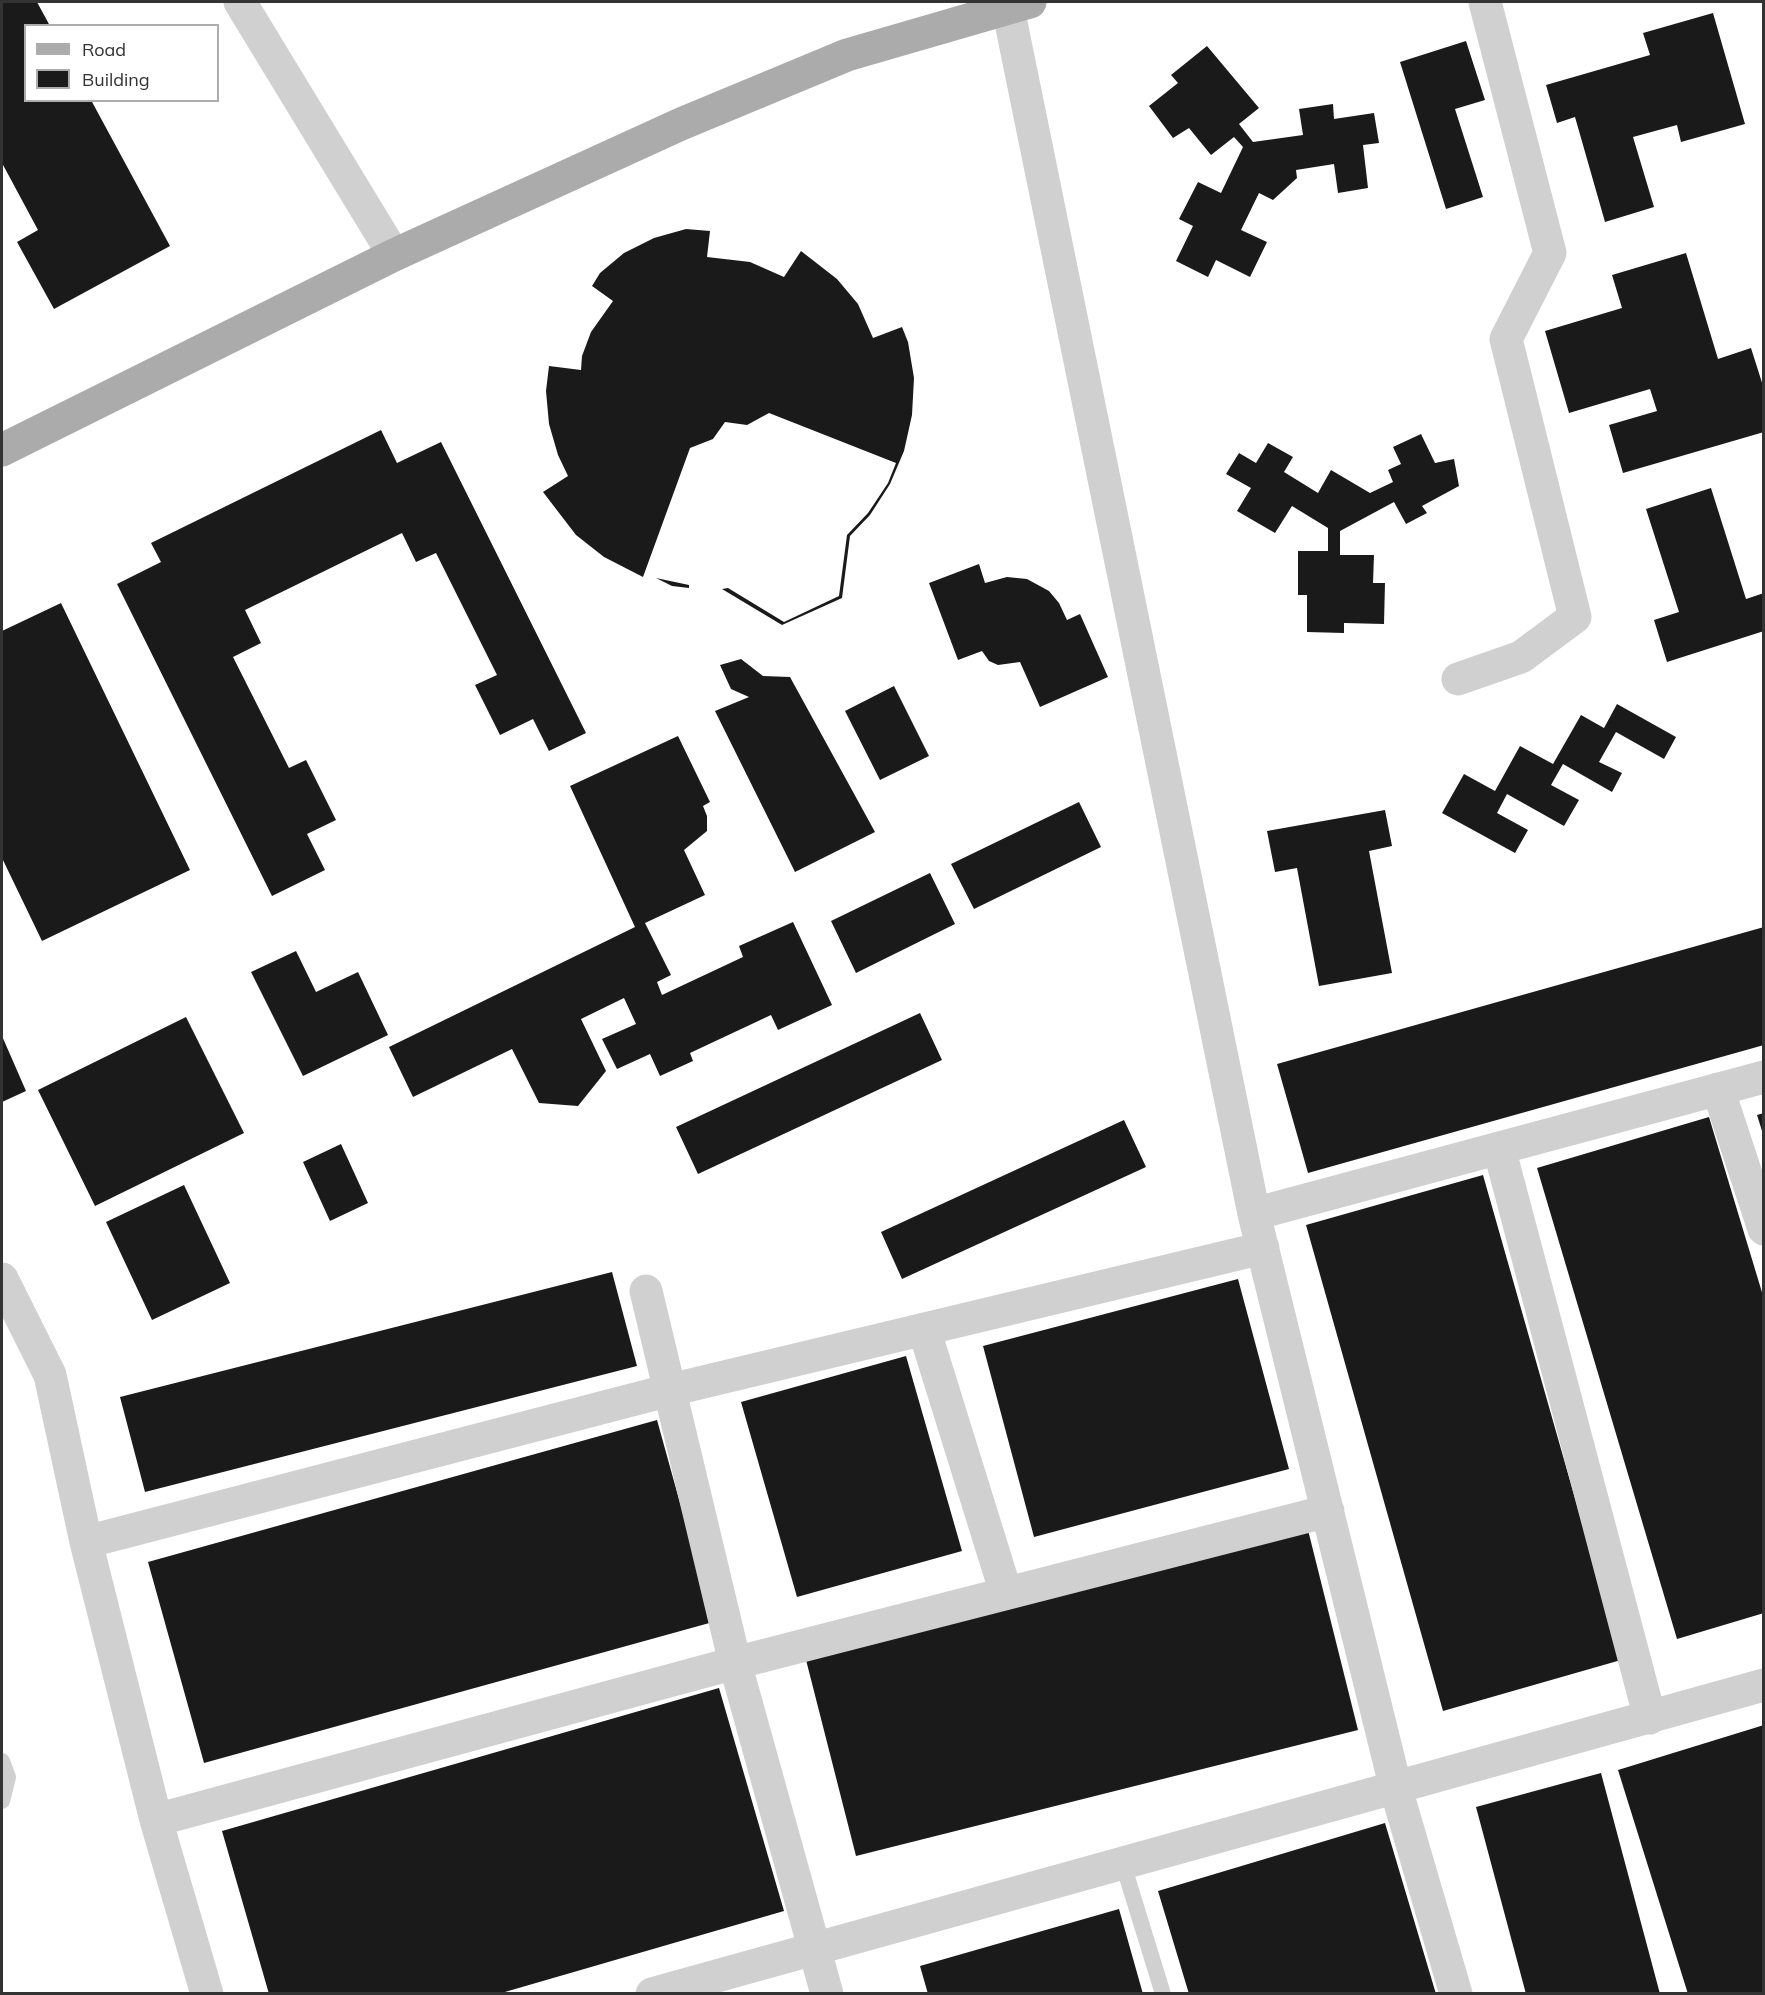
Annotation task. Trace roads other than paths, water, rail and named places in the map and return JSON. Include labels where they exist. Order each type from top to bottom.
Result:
[{"type":"main road","points":[[2,450],[394,255],[681,124],[847,55],[1019,5]]},
{"type":"street","points":[[240,2],[394,255]]},
{"type":"street","points":[[1458,680],[1521,657],[1575,617],[1506,339],[1550,253],[1485,2]]},
{"type":"street","points":[[1019,5],[1254,1214],[1396,1788],[1456,1994]]},
{"type":"street","points":[[1254,1214],[1764,1077]]},
{"type":"street","points":[[1718,1089],[1764,1229]]},
{"type":"street","points":[[1500,1149],[1650,1718]]},
{"type":"street","points":[[86,1542],[670,1390],[1263,1248]]},
{"type":"street","points":[[2,1280],[50,1375],[86,1542],[156,1820],[207,1994]]},
{"type":"street","points":[[646,1291],[735,1663],[827,1994]]},
{"type":"street","points":[[924,1329],[1006,1593]]},
{"type":"street","points":[[156,1820],[735,1663],[1328,1510]]},
{"type":"street","points":[[652,1994],[1650,1718],[1764,1684]]},
{"type":"lane","points":[[2,1761],[8,1777],[2,1801]]},
{"type":"lane","points":[[1123,1864],[1163,1994]]}]
